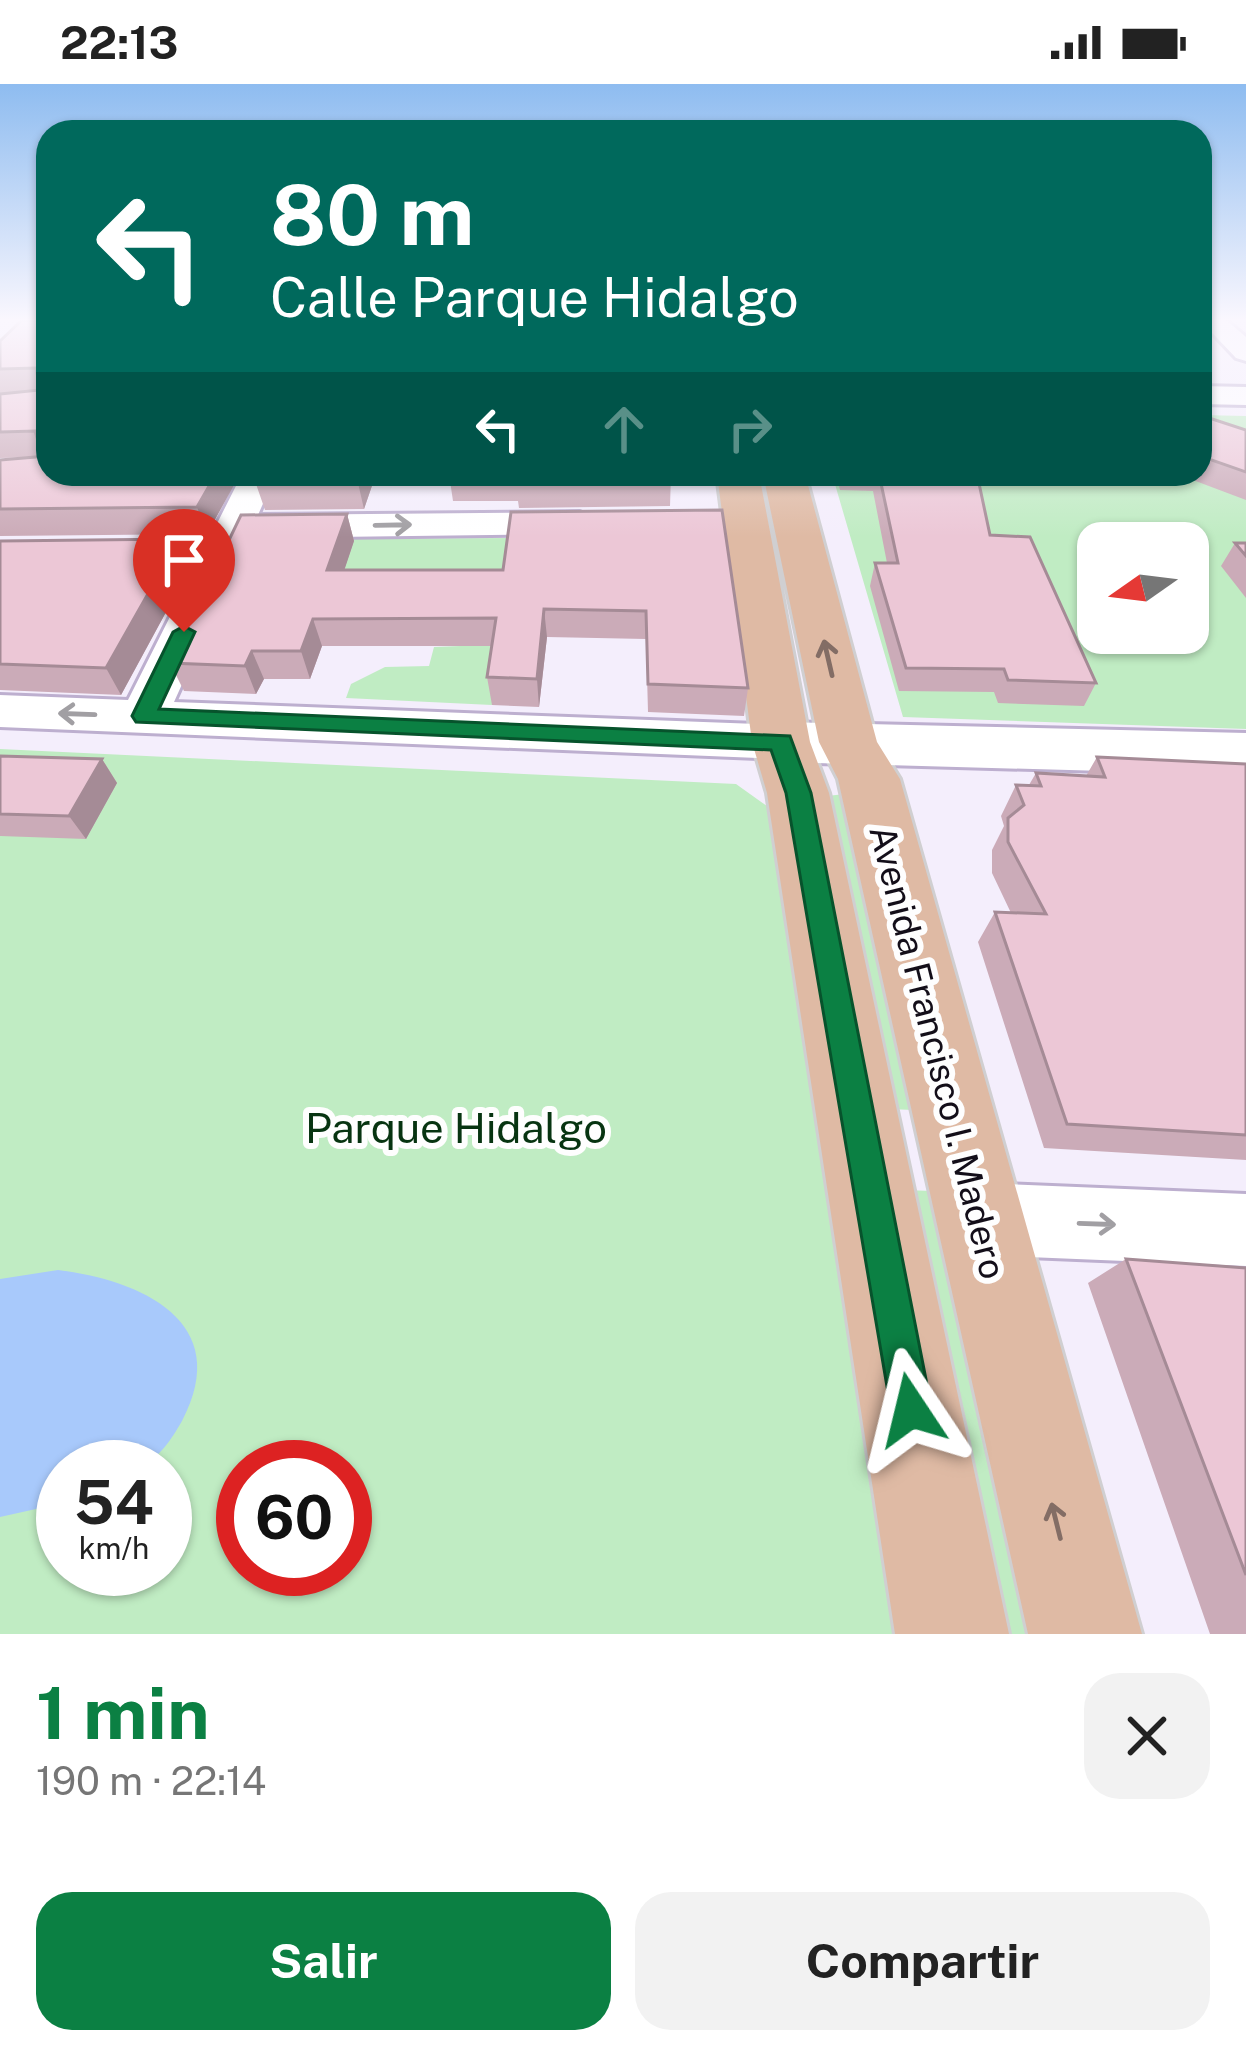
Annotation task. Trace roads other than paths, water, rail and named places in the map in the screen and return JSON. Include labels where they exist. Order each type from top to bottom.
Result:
[{"type":"main road","name":"Avenida Francisco I. Madero","points":[[742,498],[814,742],[799,793],[952,1634]]},
{"type":"main road","name":"Avenida Francisco I. Madero","points":[[814,742],[869,779],[1085,1634]]},
{"type":"main road","points":[[814,742],[1246,754]]},
{"type":"street","points":[[1212,395],[1246,396]]},
{"type":"street","points":[[144,716],[253,486]]},
{"type":"street","points":[[179,549],[229,538],[606,523]]},
{"type":"street","points":[[0,711],[814,742]]},
{"type":"street","points":[[980,1219],[1246,1230]]},
{"type":"water","points":[[58,1270],[119,1284],[171,1312],[188,1332],[197,1357],[195,1386],[169,1440],[36,1440],[36,1509],[0,1517],[0,1279]]},
{"type":"park label","name":"Parque Hidalgo","points":[[456,1128]]}]
